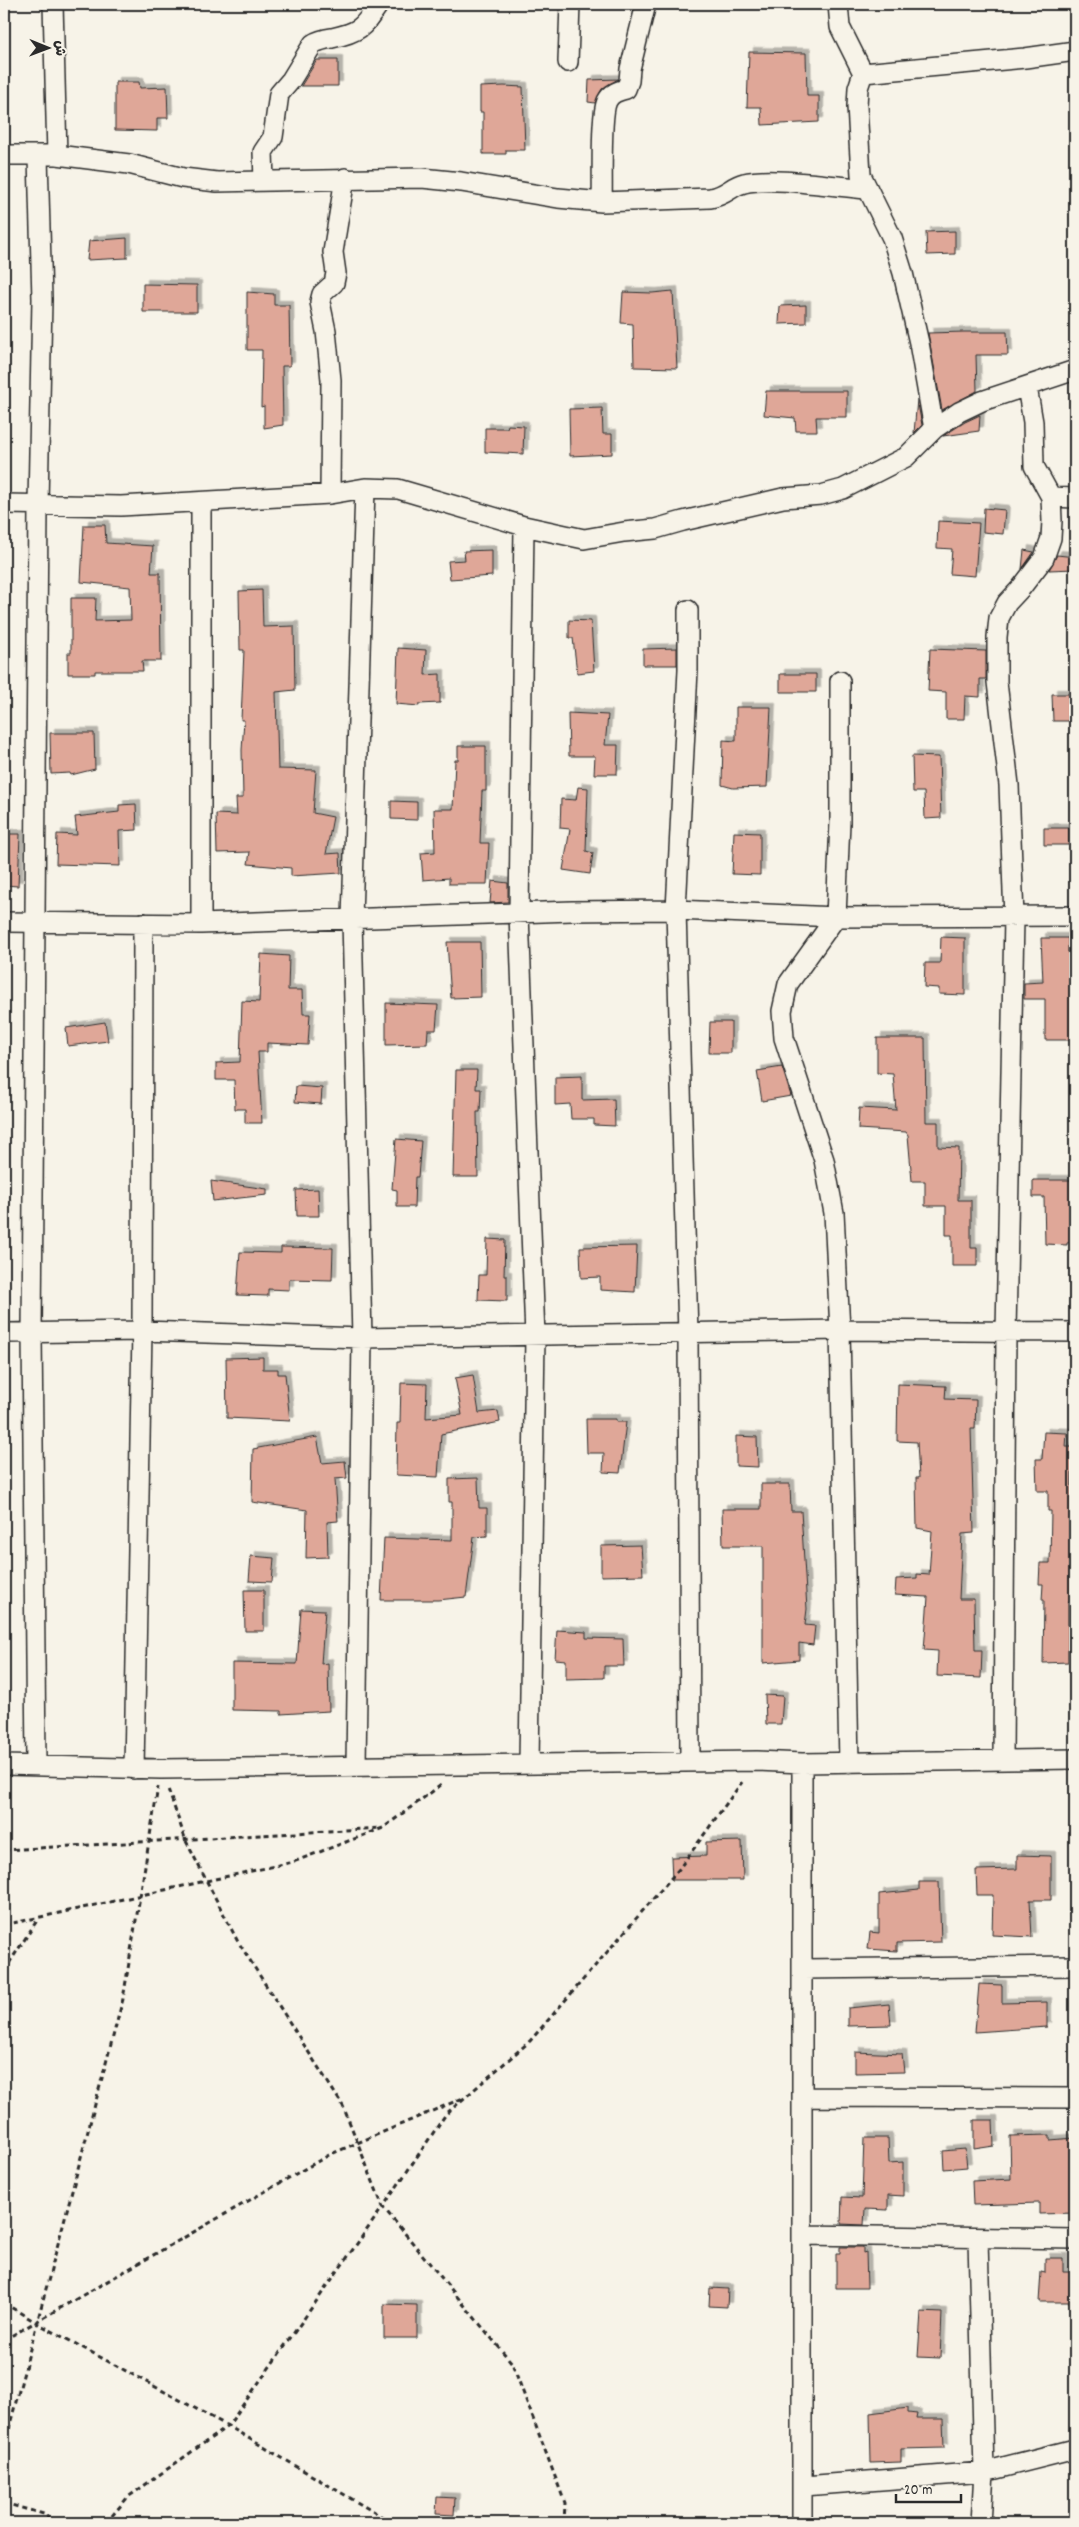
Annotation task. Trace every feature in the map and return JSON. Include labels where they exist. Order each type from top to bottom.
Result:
[{"type":"street","points":[[53,4],[57,155]]},
{"type":"street","points":[[264,181],[263,152],[273,137],[279,94],[291,80],[313,44],[318,40],[347,35],[364,27],[379,4]]},
{"type":"street","points":[[568,62],[570,4]]},
{"type":"street","points":[[602,202],[606,102],[611,95],[626,89],[630,81],[630,69],[646,4]]},
{"type":"street","points":[[838,4],[840,27],[863,73],[858,88],[857,106],[861,175],[892,238],[903,273],[919,343],[934,429]]},
{"type":"street","points":[[863,73],[1025,58],[1075,51]]},
{"type":"street","points":[[4,155],[57,155],[128,164],[183,178],[217,182],[345,178],[422,178],[461,182],[558,198],[602,202],[710,198],[721,196],[744,183],[764,181],[868,189]]},
{"type":"street","points":[[36,1765],[32,1332],[38,504],[42,299],[38,156]]},
{"type":"street","points":[[330,494],[330,380],[326,331],[320,302],[322,294],[334,282],[336,272],[333,252],[345,178]]},
{"type":"street","points":[[4,504],[121,506],[330,494],[365,488],[398,488],[524,526],[584,539],[655,529],[683,520],[783,498],[821,495],[844,489],[906,456],[934,429],[959,412],[982,401],[1075,370]]},
{"type":"street","points":[[1003,1760],[1006,1332],[1014,918],[1009,785],[997,682],[997,637],[999,618],[1007,603],[1022,588],[1044,558],[1051,538],[1051,497],[1034,466],[1033,422],[1027,387]]},
{"type":"street","points":[[356,1765],[362,1338],[352,919],[365,488]]},
{"type":"street","points":[[1051,497],[1075,498]]},
{"type":"street","points":[[200,502],[201,924]]},
{"type":"street","points":[[524,526],[519,914],[535,1336],[529,1764]]},
{"type":"street","points":[[688,610],[686,718],[676,910],[688,1334],[690,1762]]},
{"type":"street","points":[[840,681],[840,822],[836,917],[788,984],[782,1011],[784,1038],[824,1160],[834,1213],[840,1330],[850,1763]]},
{"type":"street","points":[[4,922],[201,924],[572,911],[676,910],[836,917],[1014,918],[1075,916]]},
{"type":"street","points":[[134,1769],[142,1331],[143,923]]},
{"type":"street","points":[[4,1333],[142,1331],[362,1338],[840,1330],[1075,1332]]},
{"type":"street","points":[[4,1765],[161,1769],[356,1765],[757,1761],[850,1763],[1075,1759]]},
{"type":"street","points":[[802,1763],[804,2486],[802,2523]]},
{"type":"street","points":[[803,1969],[1075,1966]]},
{"type":"street","points":[[802,2097],[1075,2098]]},
{"type":"street","points":[[803,2236],[1075,2239]]},
{"type":"street","points":[[978,2238],[984,2472],[981,2523]]},
{"type":"street","points":[[804,2486],[984,2472],[1075,2449]]},
{"type":"path","points":[[106,2523],[128,2497],[228,2426],[383,2207],[446,2114],[530,2041],[679,1869],[757,1761]]},
{"type":"path","points":[[4,1925],[39,1919],[293,1862],[383,1828],[469,1764]]},
{"type":"path","points":[[161,1769],[186,1841],[237,1940],[343,2106],[383,2207],[512,2363],[565,2503],[564,2523]]},
{"type":"path","points":[[4,2447],[123,1999],[161,1769]]},
{"type":"path","points":[[4,1850],[186,1841],[383,1828]]},
{"type":"path","points":[[4,1972],[39,1919]]},
{"type":"path","points":[[4,2340],[329,2155],[466,2097]]},
{"type":"path","points":[[4,2302],[36,2323],[228,2426],[389,2521],[396,2523]]},
{"type":"path","points":[[4,2503],[48,2515],[48,2523]]},
{"type":"building","points":[[749,52],[806,53],[807,96],[819,96],[819,122],[762,125],[761,107],[747,107]]},
{"type":"building","points":[[317,60],[338,60],[338,86],[301,86]]},
{"type":"building","points":[[618,79],[602,89],[595,103],[588,102],[589,80]]},
{"type":"building","points":[[115,82],[139,82],[140,88],[167,87],[168,118],[157,118],[157,131],[115,130]]},
{"type":"building","points":[[480,87],[523,87],[525,150],[506,150],[506,154],[483,154],[483,112],[480,112]]},
{"type":"building","points":[[955,231],[955,254],[927,255],[926,232]]},
{"type":"building","points":[[127,238],[127,258],[87,260],[89,241]]},
{"type":"building","points":[[143,284],[197,285],[197,312],[143,312]]},
{"type":"building","points":[[673,291],[677,368],[634,367],[633,324],[621,323],[623,292],[652,293]]},
{"type":"building","points":[[247,292],[274,294],[274,305],[289,305],[290,366],[282,366],[283,425],[264,428],[264,406],[261,407],[262,350],[247,350]]},
{"type":"building","points":[[806,305],[806,323],[779,324],[780,306]]},
{"type":"building","points":[[1007,332],[1008,355],[976,355],[977,391],[942,410],[928,333]]},
{"type":"building","points":[[766,391],[847,391],[847,417],[816,417],[817,431],[796,431],[795,418],[764,415]]},
{"type":"building","points":[[917,399],[922,425],[914,433]]},
{"type":"building","points":[[602,408],[603,434],[612,434],[612,454],[570,456],[569,409]]},
{"type":"building","points":[[980,415],[979,431],[943,436],[965,422]]},
{"type":"building","points":[[508,425],[524,426],[523,454],[485,452],[485,428],[507,428]]},
{"type":"building","points":[[984,508],[1005,510],[1003,534],[983,532]]},
{"type":"building","points":[[938,521],[979,523],[975,576],[950,574],[952,549],[937,548]]},
{"type":"building","points":[[84,525],[105,525],[106,543],[153,546],[151,573],[160,573],[161,661],[142,661],[143,671],[95,671],[95,674],[68,674],[68,653],[71,653],[71,598],[96,598],[95,621],[131,620],[130,587],[81,582]]},
{"type":"building","points":[[492,550],[492,576],[450,579],[448,561],[465,560],[464,551]]},
{"type":"building","points":[[1024,550],[1034,552],[1022,569]]},
{"type":"building","points":[[1057,555],[1075,557],[1075,569],[1049,570]]},
{"type":"building","points":[[262,590],[263,627],[294,626],[295,690],[276,692],[278,769],[316,770],[313,813],[333,817],[326,854],[340,853],[341,873],[291,876],[291,868],[248,864],[250,852],[217,853],[216,814],[237,815],[236,798],[243,798],[242,750],[244,720],[241,720],[244,650],[240,650],[239,591]]},
{"type":"building","points":[[569,620],[591,621],[594,671],[577,673],[573,638],[569,638]]},
{"type":"building","points":[[398,648],[426,650],[425,675],[440,674],[440,703],[419,704],[419,706],[396,704]]},
{"type":"building","points":[[677,648],[677,665],[643,665],[643,649]]},
{"type":"building","points":[[930,649],[986,651],[986,679],[980,679],[980,697],[965,696],[964,719],[946,719],[946,692],[928,691]]},
{"type":"building","points":[[780,674],[816,674],[816,692],[780,692]]},
{"type":"building","points":[[1052,694],[1070,694],[1071,721],[1053,721]]},
{"type":"building","points":[[736,707],[771,707],[767,787],[733,788],[722,785],[723,740],[736,741]]},
{"type":"building","points":[[568,713],[608,715],[605,745],[618,745],[617,774],[594,774],[595,756],[569,756]]},
{"type":"building","points":[[50,733],[94,733],[95,769],[71,775],[70,773],[51,774]]},
{"type":"building","points":[[458,746],[486,746],[486,791],[482,791],[480,843],[489,843],[487,884],[449,884],[449,878],[423,880],[421,853],[435,852],[434,809],[453,809],[455,760],[458,760]]},
{"type":"building","points":[[912,756],[939,757],[941,818],[925,819],[924,792],[913,792]]},
{"type":"building","points":[[578,787],[588,788],[586,851],[593,853],[590,874],[563,870],[570,829],[560,828],[561,799],[576,800]]},
{"type":"building","points":[[391,801],[417,802],[417,820],[391,819]]},
{"type":"building","points":[[136,804],[137,830],[119,831],[120,866],[56,864],[57,834],[77,835],[75,817],[119,812],[119,805]]},
{"type":"building","points":[[1044,828],[1069,828],[1069,845],[1044,845]]},
{"type":"building","points":[[734,832],[760,833],[760,875],[732,874]]},
{"type":"building","points":[[4,834],[20,834],[18,886],[4,885]]},
{"type":"building","points":[[492,881],[508,883],[508,902],[490,903]]},
{"type":"building","points":[[941,937],[965,938],[965,995],[939,994],[939,988],[924,987],[925,963],[940,963]]},
{"type":"building","points":[[1041,938],[1068,938],[1068,952],[1075,952],[1072,1040],[1045,1040],[1045,999],[1024,999],[1024,983],[1043,982]]},
{"type":"building","points":[[447,942],[480,942],[481,997],[451,998]]},
{"type":"building","points":[[261,954],[289,956],[288,990],[302,990],[303,1014],[310,1014],[308,1045],[267,1043],[267,1052],[258,1052],[262,1123],[245,1123],[245,1109],[235,1109],[234,1080],[216,1080],[216,1063],[240,1062],[242,1001],[259,1002]]},
{"type":"building","points":[[386,1003],[438,1005],[436,1030],[428,1030],[427,1044],[386,1045]]},
{"type":"building","points":[[105,1022],[108,1041],[68,1046],[66,1028]]},
{"type":"building","points":[[710,1022],[731,1022],[731,1053],[709,1053]]},
{"type":"building","points":[[877,1038],[925,1038],[926,1122],[938,1122],[938,1147],[959,1148],[958,1200],[971,1200],[971,1248],[977,1248],[977,1266],[952,1266],[952,1235],[946,1235],[946,1206],[925,1206],[925,1181],[912,1181],[908,1135],[906,1132],[858,1129],[859,1108],[896,1110],[893,1074],[877,1073]]},
{"type":"building","points":[[782,1067],[791,1096],[762,1101],[757,1071]]},
{"type":"building","points":[[456,1070],[477,1070],[476,1089],[481,1089],[480,1112],[477,1112],[478,1177],[453,1177]]},
{"type":"building","points":[[582,1076],[582,1100],[614,1099],[615,1126],[594,1125],[594,1119],[571,1119],[570,1104],[555,1105],[555,1077]]},
{"type":"building","points":[[296,1086],[322,1088],[321,1104],[295,1102]]},
{"type":"building","points":[[396,1139],[421,1141],[418,1177],[415,1177],[414,1207],[397,1207],[397,1190],[392,1189]]},
{"type":"building","points":[[1033,1180],[1075,1180],[1075,1242],[1067,1243],[1067,1245],[1045,1244],[1044,1197],[1033,1197]]},
{"type":"building","points":[[211,1181],[267,1189],[267,1195],[213,1201]]},
{"type":"building","points":[[318,1189],[319,1216],[297,1216],[296,1190]]},
{"type":"building","points":[[487,1239],[505,1240],[504,1276],[507,1276],[507,1301],[478,1300],[479,1275],[486,1275]]},
{"type":"building","points":[[637,1246],[635,1292],[600,1290],[600,1277],[581,1278],[580,1247]]},
{"type":"building","points":[[281,1247],[333,1248],[332,1280],[289,1279],[289,1290],[268,1289],[268,1296],[237,1295],[240,1252],[281,1253]]},
{"type":"building","points":[[263,1357],[263,1369],[278,1369],[278,1374],[285,1374],[290,1421],[227,1418],[226,1358]]},
{"type":"building","points":[[473,1375],[479,1413],[498,1411],[500,1422],[441,1434],[438,1477],[396,1475],[397,1423],[400,1423],[401,1383],[427,1384],[426,1418],[462,1415],[455,1378]]},
{"type":"building","points":[[898,1384],[946,1386],[945,1399],[976,1400],[975,1429],[971,1429],[974,1533],[962,1534],[959,1599],[974,1599],[975,1650],[982,1650],[981,1678],[937,1676],[938,1651],[924,1650],[928,1597],[895,1595],[896,1579],[917,1578],[917,1574],[929,1575],[932,1531],[917,1528],[916,1478],[919,1478],[917,1442],[897,1441]]},
{"type":"building","points":[[586,1419],[616,1419],[616,1422],[626,1422],[620,1473],[603,1472],[604,1453],[587,1453]]},
{"type":"building","points":[[1044,1432],[1067,1433],[1066,1447],[1075,1447],[1075,1471],[1072,1471],[1071,1537],[1075,1537],[1075,1602],[1068,1602],[1068,1662],[1043,1663],[1044,1600],[1042,1600],[1043,1584],[1039,1584],[1040,1563],[1050,1563],[1051,1511],[1048,1511],[1048,1491],[1037,1491],[1036,1459],[1042,1459]]},
{"type":"building","points":[[736,1436],[757,1437],[758,1467],[736,1466]]},
{"type":"building","points":[[317,1437],[322,1463],[345,1461],[347,1478],[335,1479],[338,1521],[327,1522],[328,1557],[306,1558],[307,1510],[252,1502],[253,1449]]},
{"type":"building","points":[[478,1478],[479,1508],[487,1508],[487,1536],[474,1537],[466,1597],[438,1600],[381,1600],[384,1538],[452,1540],[452,1502],[449,1502],[449,1479]]},
{"type":"building","points":[[761,1484],[790,1484],[791,1511],[801,1511],[807,1609],[805,1625],[815,1626],[813,1645],[799,1643],[799,1660],[763,1663],[763,1546],[723,1546],[722,1509],[761,1509]]},
{"type":"building","points":[[641,1545],[643,1575],[601,1576],[601,1546]]},
{"type":"building","points":[[251,1556],[274,1558],[272,1582],[249,1581]]},
{"type":"building","points":[[244,1590],[264,1590],[264,1631],[245,1631]]},
{"type":"building","points":[[301,1609],[325,1610],[321,1664],[328,1663],[329,1711],[281,1714],[281,1711],[232,1710],[232,1663],[297,1664]]},
{"type":"building","points":[[557,1630],[586,1632],[586,1638],[623,1639],[624,1666],[604,1666],[604,1678],[566,1679],[566,1660],[555,1659]]},
{"type":"building","points":[[765,1695],[783,1696],[781,1724],[766,1724]]},
{"type":"building","points":[[742,1841],[743,1880],[672,1880],[671,1857],[706,1856],[706,1842]]},
{"type":"building","points":[[1017,1855],[1051,1856],[1051,1900],[1030,1900],[1032,1937],[992,1935],[993,1895],[977,1895],[976,1870],[1017,1869]]},
{"type":"building","points":[[919,1882],[939,1882],[941,1942],[897,1943],[897,1951],[868,1949],[870,1932],[879,1933],[879,1894],[919,1890]]},
{"type":"building","points":[[979,1984],[1002,1985],[1002,2003],[1047,2002],[1047,2027],[975,2032]]},
{"type":"building","points":[[889,2004],[891,2025],[848,2026],[848,2008]]},
{"type":"building","points":[[855,2052],[902,2054],[904,2072],[855,2073]]},
{"type":"building","points":[[974,2120],[993,2120],[994,2146],[974,2149]]},
{"type":"building","points":[[1050,2135],[1050,2140],[1075,2138],[1075,2213],[1039,2214],[1039,2203],[973,2205],[972,2181],[1011,2179],[1010,2136]]},
{"type":"building","points":[[864,2138],[888,2138],[889,2163],[903,2162],[903,2196],[888,2195],[888,2210],[865,2209],[864,2225],[841,2224],[842,2197],[862,2198]]},
{"type":"building","points":[[965,2149],[967,2167],[944,2169],[943,2151]]},
{"type":"building","points":[[840,2247],[863,2247],[863,2253],[866,2252],[867,2288],[836,2288],[836,2253],[840,2253]]},
{"type":"building","points":[[1045,2258],[1063,2258],[1063,2272],[1075,2272],[1075,2302],[1039,2302],[1041,2272],[1045,2273]]},
{"type":"building","points":[[710,2288],[728,2289],[727,2307],[709,2306]]},
{"type":"building","points":[[384,2304],[417,2305],[417,2338],[384,2338]]},
{"type":"building","points":[[921,2312],[942,2313],[940,2358],[918,2357]]},
{"type":"building","points":[[908,2408],[908,2413],[917,2414],[916,2419],[943,2419],[944,2448],[901,2449],[901,2462],[871,2463],[870,2413]]},
{"type":"building","points":[[437,2497],[455,2498],[454,2515],[436,2514]]}]
